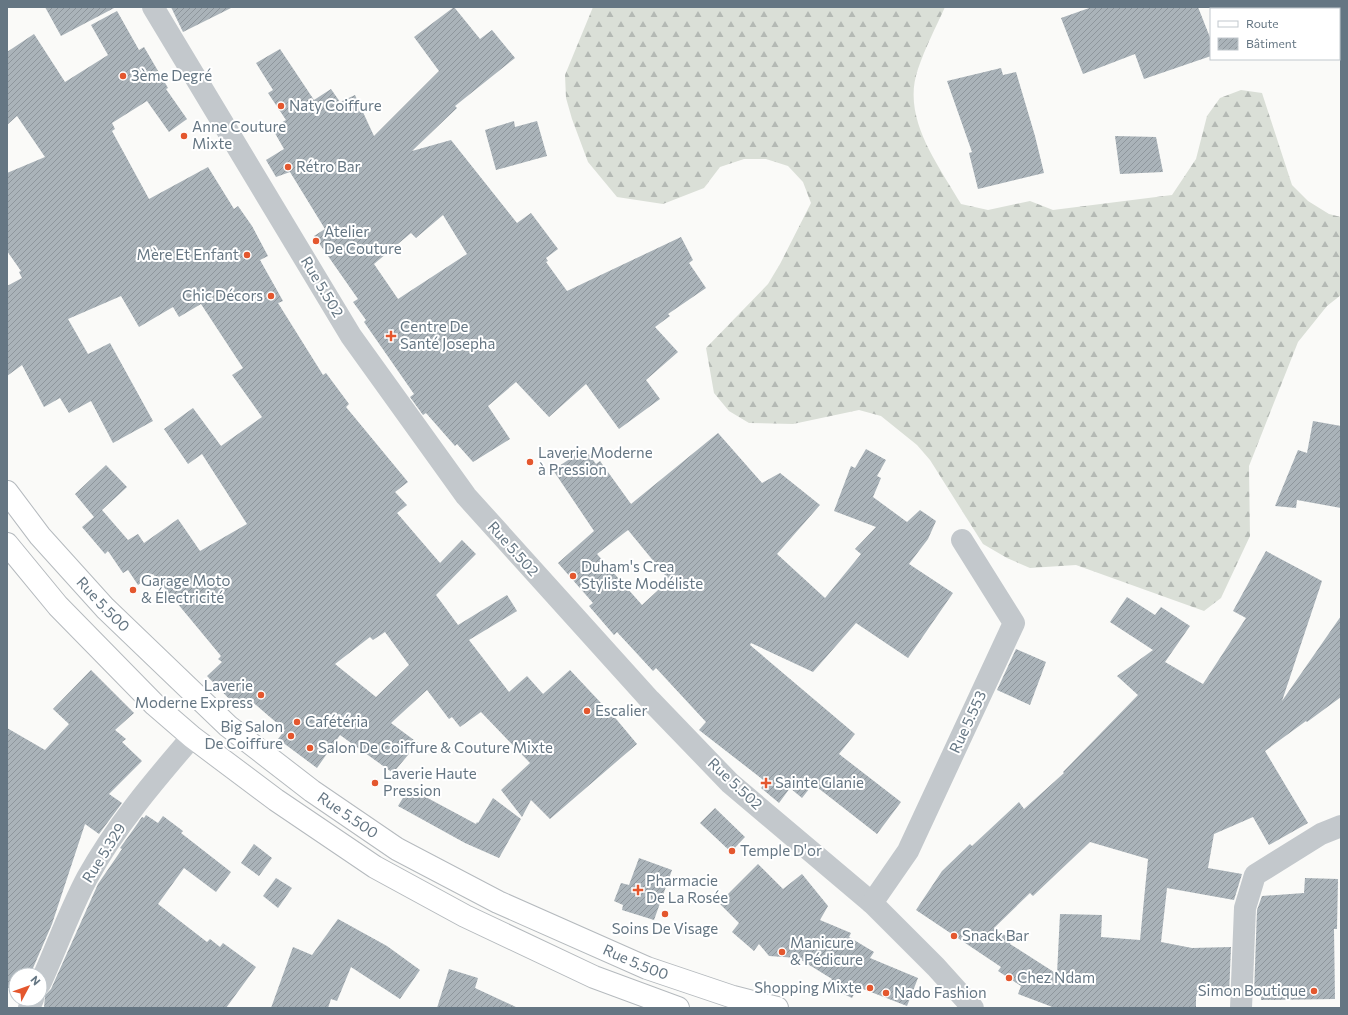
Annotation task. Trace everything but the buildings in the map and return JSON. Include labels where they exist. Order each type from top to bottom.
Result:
[{"type":"main road","name":"Rue 5.500","points":[[7,492],[40,536],[105,608],[228,726],[312,791],[397,849],[498,902],[647,968],[700,986],[767,1005]]},
{"type":"main road","name":"Rue 5.500","points":[[7,544],[58,606],[156,705],[192,737],[276,800],[376,867],[465,916],[594,977],[678,1008]]},
{"type":"street","name":"Rue 5.502","points":[[153,7],[351,336],[466,496],[650,700],[730,782],[872,904],[936,967],[973,1008]]},
{"type":"street","name":"Rue 5.553","points":[[872,904],[908,851],[1014,623],[962,540]]},
{"type":"street","name":"Rue 5.329","points":[[47,967],[67,919],[88,877],[139,799],[192,737]]},
{"type":"street","points":[[1241,1008],[1245,908],[1255,875],[1321,834],[1341,826]]},
{"type":"green space","points":[[593,7],[945,7],[927,45],[918,69],[914,87],[914,105],[924,139],[932,156],[961,204],[988,210],[1030,201],[1053,210],[1172,195],[1196,159],[1207,116],[1220,98],[1241,90],[1262,93],[1292,185],[1308,201],[1329,214],[1341,217],[1341,295],[1327,306],[1298,342],[1249,466],[1250,536],[1221,598],[1204,611],[1076,565],[1030,568],[1007,558],[983,544],[930,460],[917,445],[881,416],[859,410],[793,424],[749,423],[729,411],[714,393],[706,348],[768,284],[780,264],[811,203],[803,182],[788,166],[766,159],[744,159],[720,167],[704,188],[663,204],[617,197],[588,162],[566,98],[565,75]]},
{"type":"place","name":"3ème Degré","points":[[123,76]]},
{"type":"place","name":"Naty Coiffure","points":[[281,106]]},
{"type":"place","name":"Anne Couture Mixte","points":[[184,136]]},
{"type":"place","name":"Rétro Bar","points":[[288,167]]},
{"type":"place","name":"Atelier De Couture","points":[[316,241]]},
{"type":"place","name":"Mère Et Enfant","points":[[247,255]]},
{"type":"place","name":"Chic Décors","points":[[271,296]]},
{"type":"place","name":"Centre De Santé Josepha","points":[[391,336]]},
{"type":"place","name":"Laverie Moderne à Pression","points":[[530,462]]},
{"type":"place","name":"Duham's Crea Styliste Modéliste","points":[[573,576]]},
{"type":"place","name":"Garage Moto & Électricité","points":[[133,590]]},
{"type":"place","name":"Laverie Moderne Express","points":[[261,695]]},
{"type":"place","name":"Escalier","points":[[587,711]]},
{"type":"place","name":"Cafétéria","points":[[297,722]]},
{"type":"place","name":"Big Salon De Coiffure","points":[[291,736]]},
{"type":"place","name":"Salon De Coiffure & Couture Mixte","points":[[310,748]]},
{"type":"place","name":"Laverie Haute Pression","points":[[375,783]]},
{"type":"place","name":"Sainte Glanie","points":[[766,783]]},
{"type":"place","name":"Temple D'or","points":[[732,851]]},
{"type":"place","name":"Pharmacie De La Rosée","points":[[638,890]]},
{"type":"place","name":"Soins De Visage","points":[[665,914]]},
{"type":"place","name":"Snack Bar","points":[[954,936]]},
{"type":"place","name":"Manicure & Pédicure","points":[[782,952]]},
{"type":"place","name":"Chez Ndam","points":[[1009,978]]},
{"type":"place","name":"Shopping Mixte","points":[[870,988]]},
{"type":"place","name":"Simon Boutique","points":[[1314,991]]},
{"type":"place","name":"Nado Fashion","points":[[886,993]]}]
